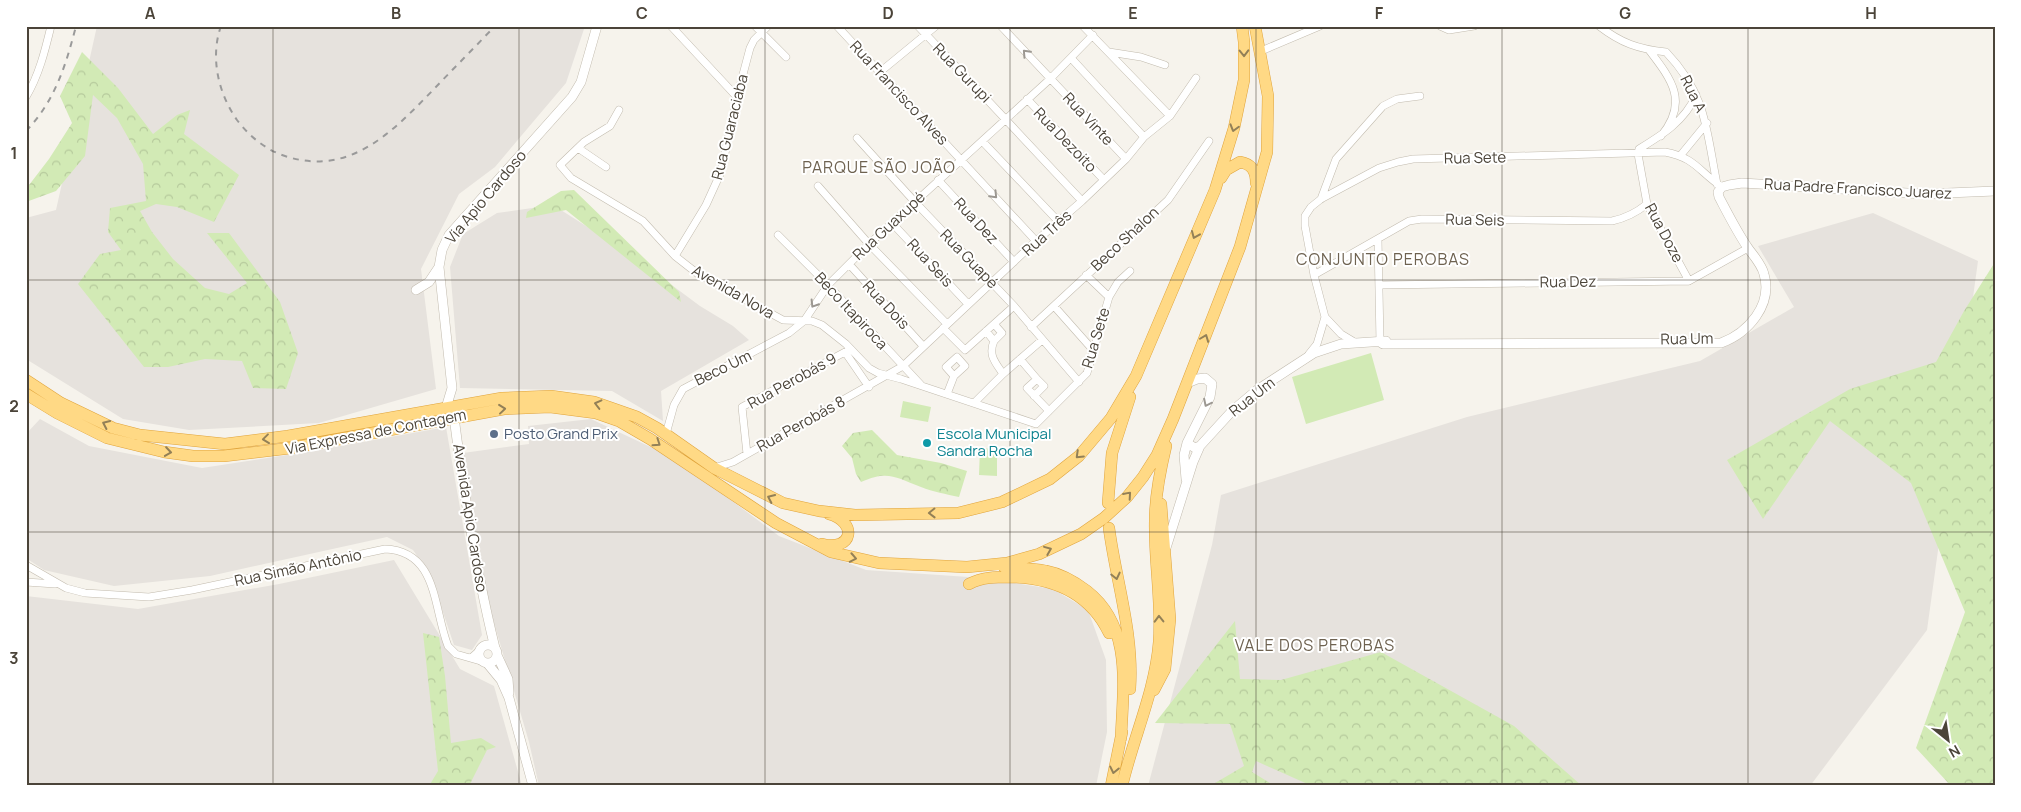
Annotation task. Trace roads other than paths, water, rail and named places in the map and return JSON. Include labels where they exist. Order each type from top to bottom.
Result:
[{"type":"highway","points":[[1215,190],[1234,128],[1244,80],[1242,26]]},
{"type":"highway","points":[[988,566],[1040,554],[1061,545],[1091,527],[1113,511],[1143,478],[1157,454],[1173,419],[1240,247],[1267,152],[1268,96],[1255,26]]},
{"type":"highway","points":[[1108,503],[1112,453],[1136,376],[1215,190],[1226,170],[1240,162],[1251,166],[1256,173],[1256,192]]},
{"type":"highway","points":[[820,511],[855,515],[958,512],[1002,502],[1050,479],[1079,456],[1111,418],[1136,376]]},
{"type":"highway","name":"Via Expressa de Contagem","points":[[26,380],[62,403],[113,428],[140,435],[206,443],[225,444],[288,436],[450,412],[550,407],[596,413],[619,421],[650,439],[776,523],[830,552],[879,562],[988,566]]},
{"type":"highway","name":"Via Expressa de Contagem","points":[[26,394],[57,413],[107,438],[157,451],[193,456],[224,456],[291,448],[450,412],[462,405],[502,398],[551,396],[594,402],[621,410],[636,417],[670,437],[714,468],[783,503],[820,511]]},
{"type":"highway","points":[[1122,786],[1148,700],[1159,644],[1160,621],[1155,521],[1159,475],[1173,419]]},
{"type":"highway","points":[[1148,700],[1162,675],[1166,659],[1170,618],[1159,475]]},
{"type":"highway","points":[[812,542],[829,546],[839,545],[845,542],[849,534],[848,527],[839,519],[820,511]]},
{"type":"highway","points":[[1109,528],[1131,659],[1130,694],[1111,786]]},
{"type":"highway","points":[[988,566],[1047,571],[1064,576],[1091,594],[1101,605],[1116,628],[1121,648],[1123,676],[1121,738]]},
{"type":"highway","points":[[969,584],[980,579],[994,577],[1031,577],[1054,582],[1069,590],[1083,600],[1104,623],[1114,641],[1123,676]]},
{"type":"street","points":[[26,97],[33,86],[42,61],[51,26]]},
{"type":"street","name":"Via Apio Cardoso","points":[[450,412],[452,388],[439,267],[442,250],[449,235],[572,97],[581,82],[597,26]]},
{"type":"street","points":[[671,26],[737,97]]},
{"type":"street","points":[[755,26],[786,57]]},
{"type":"street","name":"Rua Guaraciaba","points":[[675,256],[706,205],[721,172],[750,48],[754,40],[768,26]]},
{"type":"street","name":"Rua Francisco Alves","points":[[837,26],[1036,241]]},
{"type":"street","name":"Rua Gurupi","points":[[918,26],[1082,201]]},
{"type":"street","points":[[880,72],[936,26]]},
{"type":"street","name":"Rua Vinte","points":[[1001,26],[1126,159]]},
{"type":"street","points":[[1083,26],[1170,116]]},
{"type":"street","points":[[1261,51],[1320,26]]},
{"type":"street","points":[[1440,27],[1449,30],[1474,26]]},
{"type":"street","name":"Rua A","points":[[1599,26],[1622,42],[1649,50],[1666,52],[1688,78],[1706,123],[1720,186]]},
{"type":"street","name":"Rua Guaxupé","points":[[804,321],[828,285],[869,244],[1050,79],[1093,35]]},
{"type":"street","points":[[1649,50],[1666,71],[1674,85],[1676,99],[1675,109],[1669,125],[1661,136]]},
{"type":"street","points":[[1109,52],[1142,57],[1165,65]]},
{"type":"street","points":[[1072,58],[1144,137]]},
{"type":"street","name":"Rua Três","points":[[886,376],[903,366],[1126,159],[1144,137],[1170,116],[1196,78]]},
{"type":"street","points":[[1638,154],[1639,149],[1661,136],[1682,118],[1696,95]]},
{"type":"street","name":"Rua Sete","points":[[1322,199],[1336,159],[1383,106],[1397,99],[1420,96]]},
{"type":"street","name":"Rua Dezoito","points":[[1027,99],[1104,180]]},
{"type":"street","points":[[606,167],[578,148],[584,142],[610,126],[619,110]]},
{"type":"street","points":[[1706,123],[1680,156],[1694,162],[1710,180],[1720,186]]},
{"type":"street","name":"Rua Guapé","points":[[858,138],[915,202],[1014,306],[1079,382]]},
{"type":"street","points":[[982,141],[1058,221]]},
{"type":"street","name":"Beco Shalon","points":[[1031,327],[1168,200],[1209,142]]},
{"type":"street","name":"Avenida Nova","points":[[578,148],[560,165],[571,178],[643,221],[675,256],[698,274],[783,320],[812,321],[822,325],[846,344],[869,368],[886,376],[901,379],[923,388],[947,394],[1036,424]]},
{"type":"street","name":"Rua Sete","points":[[1307,356],[1317,344],[1324,317],[1314,275],[1305,221],[1306,216],[1311,207],[1322,199],[1379,168],[1413,159],[1664,152],[1680,156]]},
{"type":"street","name":"Rua Doze","points":[[1638,154],[1647,204],[1690,281]]},
{"type":"street","name":"Rua Dez","points":[[938,180],[1014,262]]},
{"type":"street","name":"Rua Padre Francisco Juarez","points":[[1720,186],[1742,183],[1924,194],[1995,191]]},
{"type":"street","points":[[818,186],[965,350]]},
{"type":"street","name":"Rua Um","points":[[1166,549],[1186,483],[1200,446],[1232,411],[1257,390],[1307,356],[1328,347],[1341,344],[1380,342],[1721,340],[1742,328],[1756,313],[1763,290],[1761,276],[1749,254],[1748,248],[1719,197],[1720,186]]},
{"type":"street","name":"Rua Seis","points":[[1314,275],[1409,221],[1422,219],[1612,221],[1629,216],[1647,204]]},
{"type":"street","name":"Rua Seis","points":[[892,223],[968,304]]},
{"type":"street","name":"Beco Itapiroca","points":[[778,235],[828,285],[923,388]]},
{"type":"street","points":[[1378,239],[1380,342]]},
{"type":"street","name":"Rua Dez","points":[[1380,285],[1690,281],[1748,248]]},
{"type":"street","name":"Rua Dois","points":[[849,264],[923,346]]},
{"type":"street","points":[[416,290],[429,282],[439,267]]},
{"type":"street","name":"Rua Sete","points":[[1036,424],[1079,382],[1090,366],[1109,297],[1118,282],[1130,271]]},
{"type":"street","points":[[1086,275],[1109,297]]},
{"type":"street","points":[[954,376],[946,367],[1014,306]]},
{"type":"street","points":[[1054,306],[1093,350]]},
{"type":"street","points":[[1324,317],[1341,334],[1356,343]]},
{"type":"street","name":"Beco Um","points":[[670,437],[674,406],[683,389],[789,333],[804,321]]},
{"type":"street","points":[[994,324],[1002,334],[994,341],[991,352],[992,358],[1004,374]]},
{"type":"street","points":[[986,331],[994,341]]},
{"type":"street","points":[[974,403],[1042,340]]},
{"type":"street","name":"Rua Perobás 9","points":[[747,454],[742,407],[845,352],[869,387]]},
{"type":"street","points":[[947,394],[954,376],[965,366],[957,357]]},
{"type":"street","points":[[1020,359],[1044,386],[1034,396],[1049,410]]},
{"type":"street","name":"Rua Perobás 8","points":[[714,468],[733,462],[886,376]]},
{"type":"street","points":[[1186,483],[1184,455],[1213,389],[1210,380],[1205,378],[1197,379],[1187,384]]},
{"type":"street","name":"Via Apio Cardoso","points":[[452,388],[462,405]]},
{"type":"street","name":"Avenida Apio Cardoso","points":[[450,412],[487,620],[496,651],[508,679],[509,698]]},
{"type":"street","points":[[1188,443],[1195,448],[1200,446]]},
{"type":"street","points":[[1162,516],[1169,518],[1177,515]]},
{"type":"street","name":"Rua Simão Antônio","points":[[26,582],[58,584],[85,592],[149,597],[192,590],[385,549],[398,550],[416,558],[425,570],[448,646],[456,654],[485,662]]},
{"type":"street","name":"Rua Simão Antônio","points":[[26,565],[58,584]]},
{"type":"street","name":"Avenida Apio Cardoso","points":[[481,648],[487,620]]},
{"type":"street","points":[[471,658],[481,648],[488,645],[496,651],[494,661],[485,662],[479,657],[481,648]]},
{"type":"street","name":"Avenida Apio Cardoso","points":[[485,662],[501,680],[509,698],[534,786]]},
{"type":"railway","points":[[26,131],[52,95],[68,55],[76,26]]},
{"type":"railway","points":[[221,26],[216,50],[218,75],[225,98],[237,120],[253,138],[273,151],[288,157],[311,161],[332,160],[352,155],[370,146],[387,134],[495,26]]},
{"type":"place","name":"Posto Grand Prix","points":[[494,434]]},
{"type":"place","name":"Escola Municipal Sandra Rocha","points":[[927,443]]},
{"type":"district","name":"PARQUE SÃO JOÃO","points":[[879,167]]},
{"type":"district","name":"CONJUNTO PEROBAS","points":[[1383,259]]},
{"type":"district","name":"VALE DOS PEROBAS","points":[[1315,645]]}]
